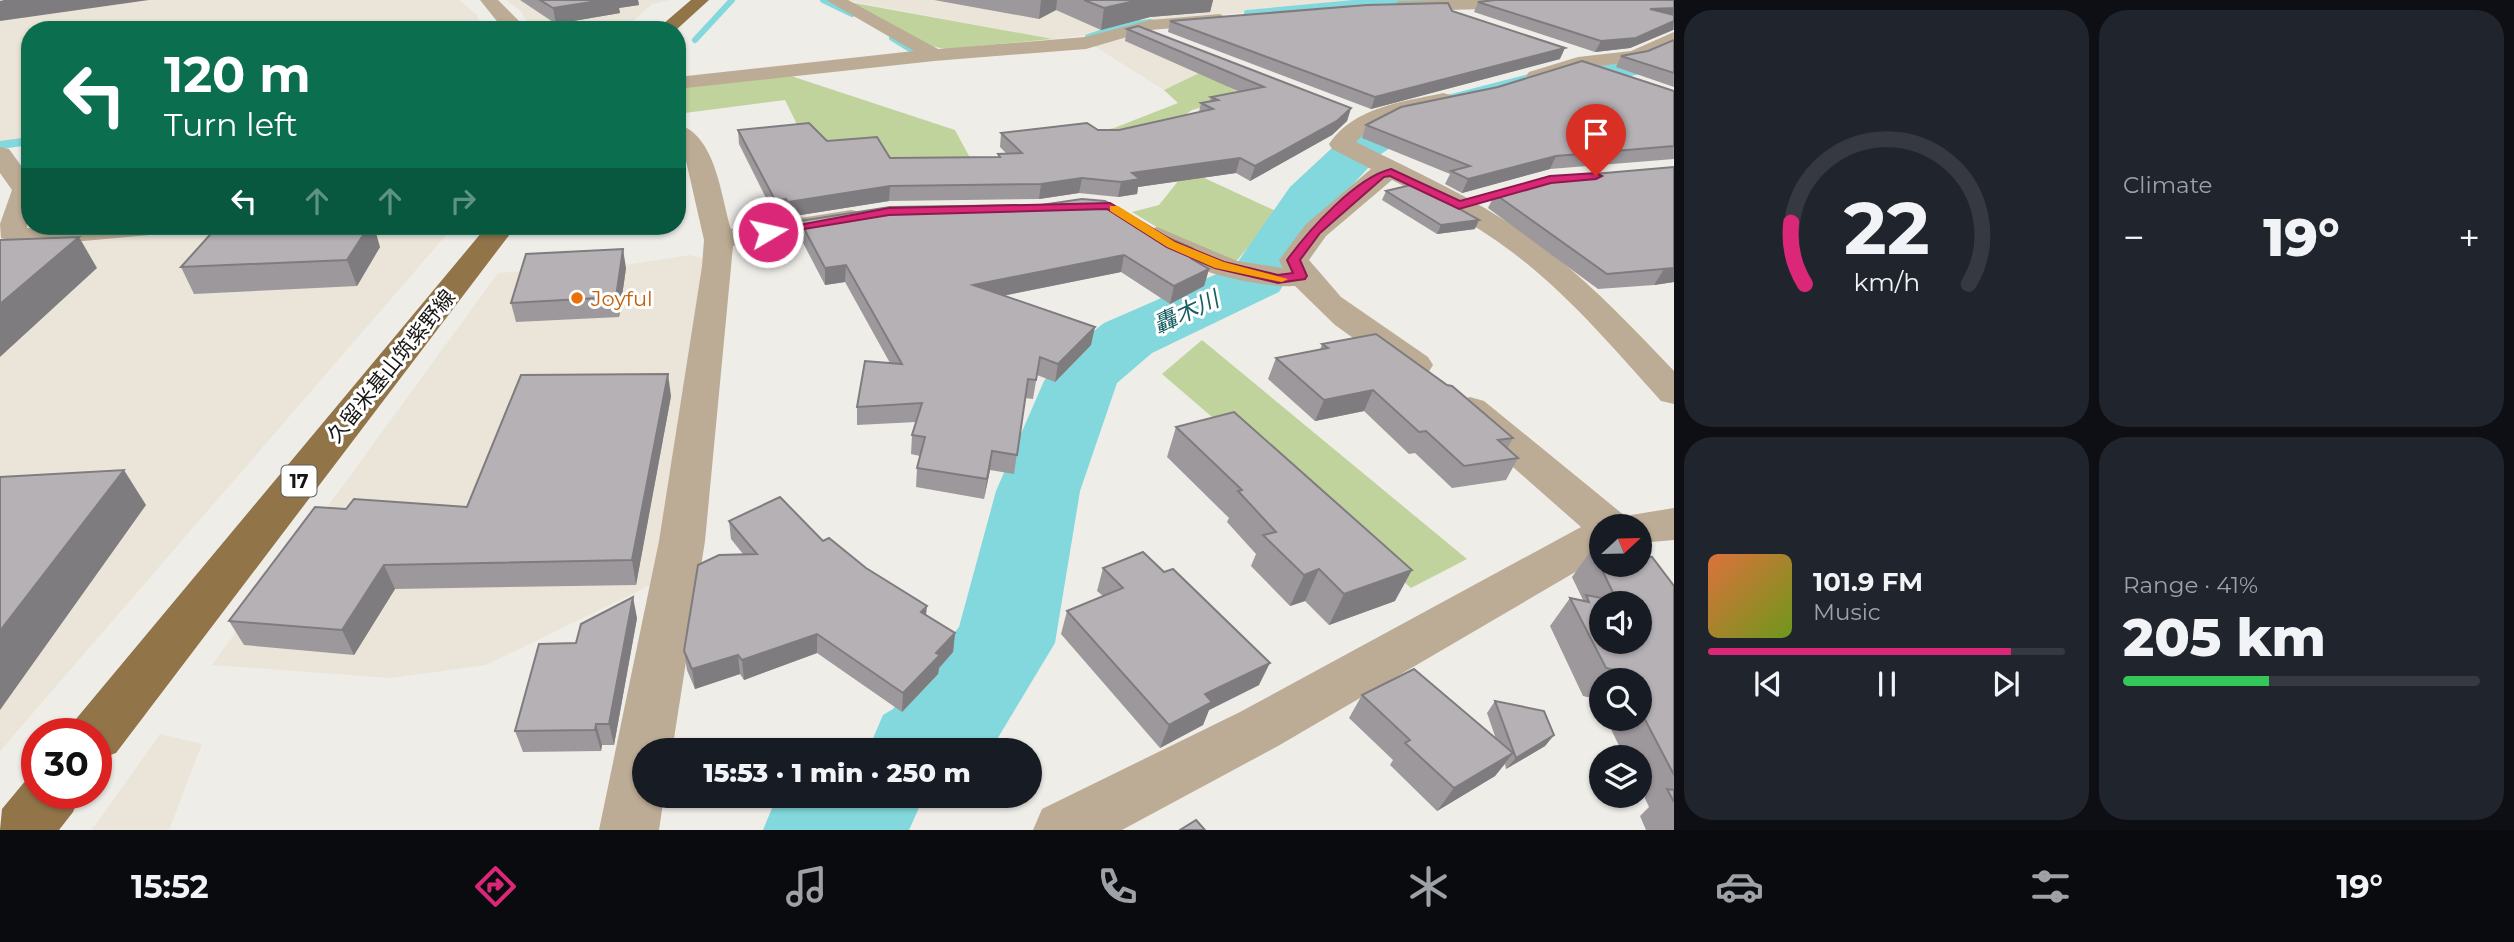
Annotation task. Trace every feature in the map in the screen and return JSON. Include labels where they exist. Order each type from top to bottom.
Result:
[{"type":"main road","points":[[675,21],[701,0]]},
{"type":"main road","name":"久留米基山筑紫野線","points":[[110,718],[495,235]]},
{"type":"main road","points":[[23,830],[39,809]]},
{"type":"street","points":[[488,0],[509,21]]},
{"type":"street","points":[[834,0],[876,20],[934,55]]},
{"type":"street","points":[[1378,7],[1490,4],[1513,0]]},
{"type":"street","points":[[1433,6],[1482,23]]},
{"type":"street","points":[[686,82],[934,55],[1035,50],[1086,43],[1130,29],[1239,18]]},
{"type":"street","points":[[1130,29],[1182,44]]},
{"type":"street","points":[[1519,81],[1585,62],[1634,56],[1674,38]]},
{"type":"street","points":[[1556,48],[1617,77]]},
{"type":"street","points":[[1470,94],[1388,112],[1351,131],[1341,144],[1459,205],[1545,263],[1591,303],[1674,393]]},
{"type":"street","points":[[1345,110],[1371,120]]},
{"type":"street","points":[[629,830],[682,541],[719,240],[696,150],[686,140]]},
{"type":"street","points":[[0,154],[21,186]]},
{"type":"street","points":[[1289,277],[1294,260],[1316,230],[1385,168]]},
{"type":"street","points":[[1459,205],[1498,194]]},
{"type":"street","points":[[21,209],[11,232],[21,235]]},
{"type":"street","points":[[719,240],[876,214]]},
{"type":"street","points":[[1133,223],[1171,244],[1220,265],[1289,277],[1432,377],[1594,514]]},
{"type":"street","points":[[22,235],[51,235]]},
{"type":"street","points":[[1652,526],[1674,524]]},
{"type":"street","points":[[1063,830],[1259,729],[1589,543]]},
{"type":"shaded area","points":[[0,0],[459,0],[477,15],[479,21],[21,21],[21,140],[0,142]]},
{"type":"shaded area","points":[[506,0],[671,0],[652,4],[633,21],[526,21],[521,11]]},
{"type":"shaded area","points":[[844,0],[1432,1],[1356,3],[1122,23],[1087,35],[1053,39]]},
{"type":"shaded area","points":[[1130,34],[1219,64],[1164,90],[1093,45]]},
{"type":"shaded area","points":[[156,235],[446,235],[29,718],[21,718],[21,727],[0,751],[0,247],[30,247]]},
{"type":"shaded area","points":[[690,255],[703,259],[653,584],[486,665],[390,678],[212,665],[498,273],[625,265]]},
{"type":"shaded area","points":[[160,734],[202,744],[169,830],[92,830],[107,809],[112,809],[112,802]]},
{"type":"green space","points":[[849,2],[1053,39],[946,49],[930,46]]},
{"type":"green space","points":[[1220,63],[1253,76],[1229,87],[1246,96],[1192,110],[1154,136],[1100,131],[1178,103],[1164,90]]},
{"type":"green space","points":[[788,75],[955,130],[975,167],[901,169],[881,147],[813,157],[785,100],[686,113],[686,86]]},
{"type":"green space","points":[[1187,170],[1278,212],[1234,264],[1178,240],[1132,212],[1159,205]]},
{"type":"green space","points":[[1202,340],[1467,559],[1411,588],[1162,374]]},
{"type":"building","points":[[540,0],[604,0],[553,8]]},
{"type":"building","points":[[1084,0],[1139,0],[1104,8]]},
{"type":"building","points":[[1674,0],[1674,8],[1650,9],[1674,15],[1674,21],[1636,38],[1601,41],[1478,2]]},
{"type":"building","points":[[1448,3],[1452,11],[1565,48],[1375,97],[1170,21],[1367,5]]},
{"type":"building","points":[[1138,26],[1351,108],[1337,121],[1255,166],[1240,158],[1132,173],[1140,179],[1121,182],[1082,178],[1041,184],[890,186],[788,202],[786,199],[775,200],[738,130],[809,123],[827,141],[877,137],[890,158],[1000,157],[998,154],[1022,153],[1001,133],[1087,123],[1098,130],[1119,130],[1213,109],[1201,103],[1218,100],[1211,97],[1264,87],[1127,29]]},
{"type":"building","points":[[1674,40],[1674,73],[1621,56],[1648,51]]},
{"type":"building","points":[[1582,61],[1674,91],[1674,146],[1556,156],[1468,179],[1451,171],[1470,166],[1366,125],[1401,107],[1498,87]]},
{"type":"building","points":[[1674,167],[1674,268],[1607,274],[1495,194],[1559,177]]},
{"type":"building","points":[[1415,184],[1479,220],[1441,225],[1386,191]]},
{"type":"building","points":[[1082,199],[1105,201],[1164,236],[1192,248],[1203,256],[1192,259],[1209,269],[1174,286],[1124,255],[973,285],[1095,327],[1058,364],[1040,357],[1036,380],[1028,379],[1017,455],[992,451],[987,479],[917,468],[925,437],[912,435],[922,403],[857,407],[865,361],[902,364],[846,265],[825,268],[800,221],[890,207],[1041,205]]},
{"type":"building","points":[[210,235],[363,235],[347,260],[181,267]]},
{"type":"building","points":[[79,237],[0,304],[0,240]]},
{"type":"building","points":[[623,249],[616,297],[511,303],[526,254]]},
{"type":"building","points":[[1376,334],[1452,386],[1513,438],[1498,440],[1518,458],[1464,466],[1426,431],[1419,432],[1373,390],[1324,400],[1276,358],[1328,348],[1322,344]]},
{"type":"building","points":[[668,374],[632,560],[384,565],[342,630],[229,621],[315,507],[346,509],[354,499],[467,507],[521,375]]},
{"type":"building","points":[[1234,412],[1412,570],[1344,594],[1319,569],[1304,575],[1263,535],[1276,532],[1238,491],[1242,490],[1176,427]]},
{"type":"building","points":[[124,470],[0,631],[0,477]]},
{"type":"building","points":[[780,497],[823,541],[829,538],[866,568],[927,606],[921,612],[955,633],[936,653],[940,655],[903,693],[817,634],[742,660],[738,655],[692,669],[684,651],[698,565],[719,555],[757,554],[729,521]]},
{"type":"building","points":[[1143,552],[1164,572],[1173,569],[1270,663],[1205,694],[1212,702],[1169,725],[1067,611],[1123,588],[1103,568]]},
{"type":"building","points":[[1652,557],[1674,586],[1674,775],[1651,731],[1652,668],[1606,668],[1599,654],[1652,654],[1652,591],[1612,591],[1606,578],[1652,578]]},
{"type":"building","points":[[633,597],[609,724],[596,724],[595,730],[515,731],[539,644],[576,643],[581,624]]},
{"type":"building","points":[[1570,598],[1589,602],[1589,635]]},
{"type":"building","points":[[1414,669],[1513,753],[1454,788],[1405,743],[1410,740],[1362,695]]},
{"type":"building","points":[[1495,701],[1544,711],[1554,735],[1516,758]]},
{"type":"building","points":[[1667,789],[1674,790],[1674,802]]},
{"type":"building","points":[[1196,820],[1205,830],[1180,830]]},
{"type":"waterway","points":[[695,40],[732,0]]},
{"type":"waterway","points":[[823,0],[852,14]]},
{"type":"waterway","points":[[1247,13],[1354,3],[1436,2],[1433,0]]},
{"type":"waterway","points":[[1088,37],[1127,24],[1151,22]]},
{"type":"waterway","points":[[892,38],[918,54]]},
{"type":"waterway","name":"轟木川","points":[[936,738],[1005,643],[1038,491],[1081,381],[1091,368],[1128,338],[1257,279],[1309,199],[1352,159],[1364,144],[1385,130],[1421,116],[1536,88],[1579,74],[1646,62],[1674,48]]},
{"type":"waterway","points":[[0,145],[21,142]]},
{"type":"waterway","name":"轟木川","points":[[823,830],[851,808]]},
{"type":"slow traffic","points":[[1114,209],[1171,244],[1220,265],[1282,279]]},
{"type":"place","name":"Joyful","points":[[577,298]]},
{"type":"route","points":[[768,232],[889,212],[1039,210],[1079,204],[1110,206],[1133,223],[1171,244],[1220,265],[1278,279],[1300,276],[1294,260],[1316,230],[1380,175],[1391,172],[1459,205],[1550,180],[1596,176]]}]
